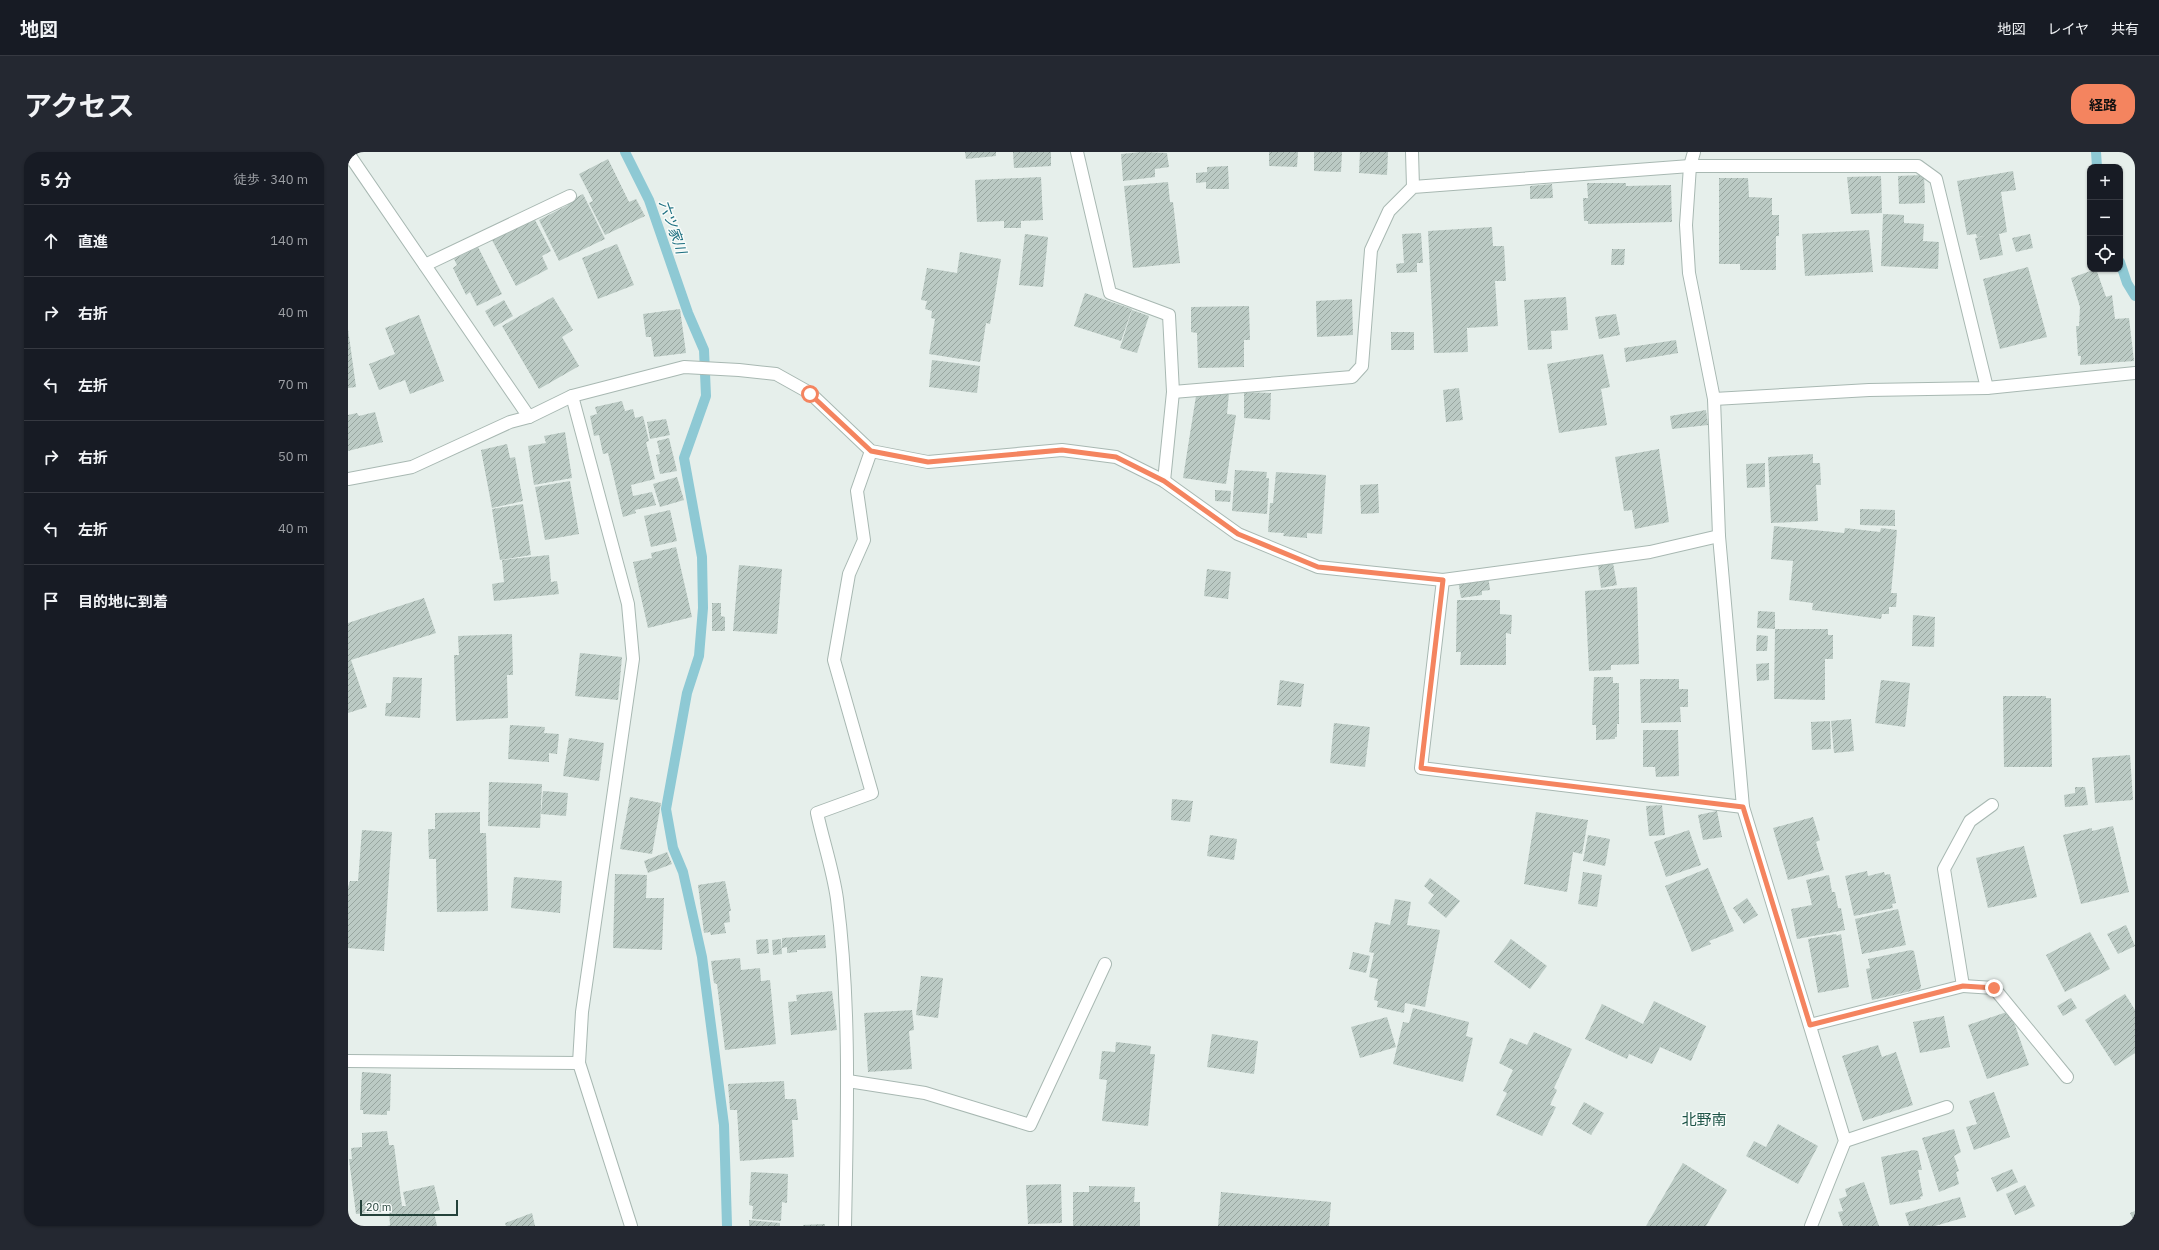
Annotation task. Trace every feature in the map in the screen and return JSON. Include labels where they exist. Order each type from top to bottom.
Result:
[{"type":"street","points":[[1077,152],[1110,293],[1169,315],[1173,392],[1164,481]]},
{"type":"street","points":[[1412,152],[1413,187]]},
{"type":"street","points":[[1694,152],[1690,166],[1686,225],[1688,273],[1714,399],[1719,536],[1743,807],[1845,1141],[1811,1226]]},
{"type":"street","points":[[348,153],[529,417]]},
{"type":"street","points":[[1173,392],[1352,377],[1362,366],[1371,250],[1389,211],[1413,187],[1690,166],[1918,166],[1936,179],[1987,388]]},
{"type":"street","points":[[425,265],[570,196]]},
{"type":"street","points":[[348,479],[412,467],[510,422],[529,417],[572,396],[684,367],[776,374],[810,394],[871,451],[928,462],[1062,450],[1116,457],[1164,481],[1238,534],[1318,567],[1443,580],[1650,552],[1719,536]]},
{"type":"street","points":[[1714,399],[1869,390],[1987,388],[2135,373]]},
{"type":"street","points":[[572,396],[628,604],[633,659],[582,1012],[579,1063],[631,1226]]},
{"type":"street","points":[[844,1226],[848,1081],[846,1000],[837,897],[817,813],[872,793],[834,660],[849,574],[864,540],[857,491],[871,451]]},
{"type":"street","points":[[1443,580],[1421,768],[1743,807]]},
{"type":"street","points":[[1963,986],[1944,869],[1970,821],[1992,805]]},
{"type":"street","points":[[848,1081],[925,1093],[1030,1125],[1105,964]]},
{"type":"street","points":[[1810,1025],[1963,986],[1994,988],[2067,1077]]},
{"type":"street","points":[[348,1061],[579,1063]]},
{"type":"street","points":[[1845,1141],[1947,1107]]},
{"type":"building","points":[[965,152],[996,152],[996,156],[966,159]]},
{"type":"building","points":[[1013,152],[1051,152],[1051,166],[1014,168]]},
{"type":"building","points":[[1142,152],[1167,153],[1169,167],[1155,169],[1155,177],[1123,181],[1121,154]]},
{"type":"building","points":[[1269,152],[1298,152],[1297,167],[1269,166]]},
{"type":"building","points":[[1314,152],[1342,152],[1341,172],[1314,171]]},
{"type":"building","points":[[1360,152],[1388,152],[1387,175],[1359,173]]},
{"type":"building","points":[[608,159],[629,202],[636,199],[645,216],[605,235],[589,203],[593,201],[579,174]]},
{"type":"building","points":[[1228,166],[1229,189],[1206,189],[1206,182],[1196,183],[1196,173],[1207,172],[1207,167]]},
{"type":"building","points":[[2013,171],[2016,190],[2001,192],[2007,232],[1999,234],[2003,255],[1980,260],[1975,238],[1985,236],[1977,237],[1976,234],[1967,235],[1957,181]]},
{"type":"building","points":[[1924,175],[1925,203],[1899,204],[1898,176]]},
{"type":"building","points":[[1881,176],[1882,213],[1851,214],[1847,177]]},
{"type":"building","points":[[1041,177],[1043,220],[1021,221],[1021,228],[1004,228],[1004,221],[977,222],[975,180]]},
{"type":"building","points":[[1719,178],[1748,178],[1749,197],[1772,198],[1772,215],[1779,215],[1779,236],[1776,236],[1776,270],[1740,270],[1740,264],[1719,264]]},
{"type":"building","points":[[1168,182],[1170,202],[1173,202],[1180,263],[1133,268],[1124,186]]},
{"type":"building","points":[[1587,183],[1626,183],[1626,186],[1671,185],[1672,222],[1588,224],[1588,221],[1584,221],[1583,198],[1588,198]]},
{"type":"building","points":[[1552,184],[1553,198],[1530,199],[1530,186]]},
{"type":"building","points":[[583,194],[605,239],[559,261],[539,220],[568,205],[567,202]]},
{"type":"building","points":[[1883,214],[1904,215],[1904,223],[1924,224],[1923,241],[1939,242],[1938,269],[1881,266]]},
{"type":"building","points":[[534,218],[551,251],[542,256],[548,269],[516,286],[492,240]]},
{"type":"building","points":[[1492,227],[1493,246],[1504,246],[1506,281],[1495,281],[1498,326],[1467,328],[1468,352],[1434,353],[1428,231]]},
{"type":"building","points":[[1869,230],[1873,272],[1805,276],[1802,234]]},
{"type":"building","points":[[1421,233],[1423,263],[1417,263],[1417,272],[1397,273],[1396,264],[1404,263],[1402,234]]},
{"type":"building","points":[[1025,234],[1048,237],[1043,287],[1019,285]]},
{"type":"building","points":[[2030,234],[2033,248],[2016,252],[2012,238]]},
{"type":"building","points":[[617,244],[634,285],[598,299],[582,258]]},
{"type":"building","points":[[478,247],[502,294],[477,306],[470,292],[466,295],[453,268],[457,265],[454,259]]},
{"type":"building","points":[[1612,249],[1625,249],[1624,265],[1611,265]]},
{"type":"building","points":[[960,252],[1001,259],[990,324],[986,323],[980,362],[929,354],[935,319],[931,318],[932,311],[925,309],[927,301],[921,300],[927,268],[957,273]]},
{"type":"building","points":[[2028,267],[2047,337],[2000,349],[1983,279]]},
{"type":"building","points":[[2088,272],[2097,272],[2106,297],[2112,295],[2115,319],[2129,318],[2134,361],[2080,365],[2081,356],[2078,356],[2076,326],[2079,326],[2080,307],[2071,278]]},
{"type":"building","points":[[1085,293],[1132,309],[1121,341],[1074,326]]},
{"type":"building","points":[[553,297],[573,330],[562,337],[579,366],[539,389],[502,326]]},
{"type":"building","points":[[1566,297],[1568,330],[1551,331],[1552,349],[1528,350],[1524,300]]},
{"type":"building","points":[[1352,299],[1353,335],[1317,337],[1316,301]]},
{"type":"building","points":[[504,300],[513,316],[494,327],[485,311]]},
{"type":"building","points":[[1249,306],[1250,340],[1244,340],[1244,367],[1198,368],[1197,333],[1191,332],[1191,307]]},
{"type":"building","points":[[680,309],[686,353],[654,357],[651,337],[646,337],[643,314]]},
{"type":"building","points":[[1132,310],[1149,316],[1137,353],[1120,348]]},
{"type":"building","points":[[1616,314],[1620,335],[1599,339],[1595,317]]},
{"type":"building","points":[[419,315],[444,381],[410,394],[405,380],[379,390],[369,364],[395,354],[385,328]]},
{"type":"building","points":[[348,329],[356,387],[348,388]]},
{"type":"building","points":[[1391,332],[1414,332],[1414,350],[1391,350]]},
{"type":"building","points":[[1676,340],[1678,353],[1626,362],[1624,348]]},
{"type":"building","points":[[1603,354],[1610,387],[1601,389],[1607,425],[1559,433],[1547,364]]},
{"type":"building","points":[[932,360],[980,366],[977,393],[929,387]]},
{"type":"building","points":[[1459,388],[1463,420],[1446,422],[1443,390]]},
{"type":"building","points":[[1244,392],[1271,393],[1270,420],[1244,418]]},
{"type":"building","points":[[1229,393],[1227,414],[1236,415],[1226,484],[1183,478],[1196,396]]},
{"type":"building","points":[[622,401],[625,411],[633,409],[635,418],[643,416],[649,441],[646,442],[655,479],[631,485],[633,496],[652,492],[656,505],[635,510],[636,513],[623,517],[608,453],[603,454],[599,435],[594,436],[590,416],[597,414],[595,407]]},
{"type":"building","points":[[1706,410],[1708,425],[1672,429],[1670,416]]},
{"type":"building","points":[[375,412],[383,442],[348,451],[348,415],[357,413],[359,416]]},
{"type":"building","points":[[666,419],[670,435],[650,439],[647,422]]},
{"type":"building","points":[[565,432],[572,478],[534,485],[528,446],[546,443],[544,436]]},
{"type":"building","points":[[669,438],[677,471],[660,474],[656,455],[660,454],[657,441]]},
{"type":"building","points":[[507,444],[510,458],[515,457],[523,501],[492,508],[481,450]]},
{"type":"building","points":[[1659,449],[1669,522],[1635,529],[1632,510],[1624,511],[1615,457]]},
{"type":"building","points":[[1813,454],[1813,463],[1820,463],[1821,485],[1816,485],[1818,521],[1771,523],[1768,457]]},
{"type":"building","points":[[1765,463],[1765,487],[1747,488],[1746,464]]},
{"type":"building","points":[[1235,470],[1267,472],[1266,478],[1269,478],[1267,514],[1232,511]]},
{"type":"building","points":[[1276,472],[1326,475],[1322,534],[1307,533],[1307,538],[1283,536],[1284,533],[1268,532],[1270,503],[1273,503]]},
{"type":"building","points":[[677,477],[684,500],[660,507],[653,484]]},
{"type":"building","points":[[570,481],[579,534],[545,540],[535,487]]},
{"type":"building","points":[[1378,484],[1379,513],[1361,514],[1360,485]]},
{"type":"building","points":[[1215,490],[1231,491],[1230,502],[1215,501]]},
{"type":"building","points":[[523,504],[531,555],[500,560],[492,509]]},
{"type":"building","points":[[1860,509],[1895,510],[1895,526],[1860,525]]},
{"type":"building","points":[[670,510],[677,541],[651,547],[644,516]]},
{"type":"building","points":[[1774,526],[1844,533],[1845,528],[1880,532],[1881,528],[1897,530],[1891,593],[1897,593],[1896,607],[1889,607],[1889,614],[1882,614],[1881,619],[1812,610],[1813,603],[1789,600],[1793,561],[1771,559]]},
{"type":"building","points":[[676,547],[692,617],[648,628],[633,562],[652,558],[651,553]]},
{"type":"building","points":[[549,555],[551,582],[557,581],[559,594],[494,601],[492,584],[504,582],[502,560]]},
{"type":"building","points":[[1613,563],[1617,585],[1601,588],[1598,565]]},
{"type":"building","points":[[739,565],[782,569],[777,634],[733,631]]},
{"type":"building","points":[[1207,569],[1231,572],[1228,599],[1204,596]]},
{"type":"building","points":[[1488,575],[1490,590],[1482,591],[1482,595],[1461,598],[1458,580]]},
{"type":"building","points":[[1637,587],[1639,664],[1611,665],[1611,670],[1589,671],[1585,591]]},
{"type":"building","points":[[424,598],[436,633],[351,660],[367,707],[348,713],[348,623]]},
{"type":"building","points":[[1457,600],[1500,600],[1500,614],[1512,615],[1511,634],[1506,633],[1506,665],[1460,665],[1461,652],[1456,652]]},
{"type":"building","points":[[712,603],[721,603],[721,616],[725,617],[725,631],[712,631]]},
{"type":"building","points":[[1758,611],[1775,612],[1775,629],[1757,628]]},
{"type":"building","points":[[1913,615],[1935,617],[1934,647],[1912,646]]},
{"type":"building","points":[[1775,629],[1828,629],[1828,635],[1833,635],[1833,659],[1825,659],[1825,700],[1774,699]]},
{"type":"building","points":[[512,634],[513,675],[507,675],[508,718],[456,721],[454,655],[459,655],[458,636]]},
{"type":"building","points":[[1757,635],[1768,636],[1767,651],[1756,651]]},
{"type":"building","points":[[580,653],[622,657],[618,700],[575,696]]},
{"type":"building","points":[[1769,663],[1769,680],[1757,681],[1756,664]]},
{"type":"building","points":[[393,677],[422,678],[420,718],[385,716],[386,703],[391,703]]},
{"type":"building","points":[[1594,677],[1613,677],[1613,683],[1619,683],[1619,724],[1617,724],[1617,737],[1615,737],[1615,739],[1596,740],[1596,725],[1592,725]]},
{"type":"building","points":[[1640,679],[1679,679],[1679,689],[1688,689],[1688,707],[1680,707],[1681,722],[1641,723]]},
{"type":"building","points":[[1280,680],[1304,684],[1301,707],[1277,705]]},
{"type":"building","points":[[1881,680],[1910,683],[1905,727],[1875,723]]},
{"type":"building","points":[[2003,696],[2046,696],[2046,698],[2051,698],[2052,767],[2004,767]]},
{"type":"building","points":[[1851,719],[1854,751],[1834,753],[1831,721]]},
{"type":"building","points":[[1830,721],[1831,749],[1812,750],[1811,722]]},
{"type":"building","points":[[1334,723],[1370,727],[1365,767],[1330,763]]},
{"type":"building","points":[[510,725],[545,727],[544,733],[559,734],[557,754],[549,753],[549,762],[508,759]]},
{"type":"building","points":[[1643,730],[1678,730],[1679,776],[1656,777],[1655,767],[1643,767]]},
{"type":"building","points":[[569,738],[604,743],[599,781],[563,776]]},
{"type":"building","points":[[2130,755],[2133,800],[2095,803],[2092,758]]},
{"type":"building","points":[[489,782],[542,784],[540,828],[488,826]]},
{"type":"building","points":[[2075,787],[2085,787],[2088,805],[2065,807],[2064,795],[2075,793]]},
{"type":"building","points":[[543,791],[568,793],[566,816],[541,814]]},
{"type":"building","points":[[630,797],[661,803],[652,854],[620,849]]},
{"type":"building","points":[[1172,799],[1193,801],[1190,822],[1171,820]]},
{"type":"building","points":[[1662,805],[1665,835],[1649,836],[1646,806]]},
{"type":"building","points":[[1717,811],[1722,837],[1703,840],[1698,815]]},
{"type":"building","points":[[480,812],[480,833],[486,833],[488,911],[437,912],[436,859],[429,859],[428,829],[435,829],[435,813]]},
{"type":"building","points":[[1536,812],[1588,820],[1582,854],[1573,852],[1567,892],[1524,884]]},
{"type":"building","points":[[1813,817],[1820,840],[1816,842],[1824,870],[1788,880],[1773,828]]},
{"type":"building","points":[[2113,826],[2129,892],[2081,904],[2063,835],[2092,828],[2092,831]]},
{"type":"building","points":[[362,830],[392,832],[384,951],[348,948],[348,887],[350,881],[358,881]]},
{"type":"building","points":[[1689,830],[1701,865],[1666,877],[1654,842]]},
{"type":"building","points":[[1210,835],[1237,839],[1234,860],[1207,856]]},
{"type":"building","points":[[1588,835],[1610,839],[1605,866],[1583,861]]},
{"type":"building","points":[[2024,846],[2037,897],[1988,908],[1976,858]]},
{"type":"building","points":[[667,852],[672,864],[648,873],[644,861]]},
{"type":"building","points":[[1708,868],[1734,931],[1709,941],[1711,944],[1692,952],[1665,886]]},
{"type":"building","points":[[1867,871],[1868,876],[1884,872],[1885,875],[1890,874],[1896,903],[1892,904],[1893,908],[1854,916],[1845,876]]},
{"type":"building","points":[[1583,872],[1602,875],[1597,907],[1578,904]]},
{"type":"building","points":[[615,874],[647,875],[646,898],[664,898],[662,950],[613,948]]},
{"type":"building","points":[[1829,875],[1832,892],[1835,892],[1838,908],[1841,908],[1845,930],[1797,939],[1791,909],[1812,905],[1806,880]]},
{"type":"building","points":[[514,877],[562,881],[560,913],[511,908]]},
{"type":"building","points":[[1430,878],[1460,901],[1446,918],[1428,903],[1434,895],[1424,886]]},
{"type":"building","points":[[725,881],[731,911],[729,911],[730,922],[724,923],[726,933],[711,935],[710,932],[704,933],[698,885]]},
{"type":"building","points":[[1747,898],[1758,915],[1744,924],[1733,908]]},
{"type":"building","points":[[1395,899],[1411,902],[1407,925],[1440,930],[1425,1007],[1405,1003],[1404,1013],[1377,1007],[1378,1001],[1374,1000],[1378,979],[1369,977],[1374,953],[1369,952],[1375,922],[1390,925]]},
{"type":"building","points":[[1898,909],[1906,945],[1862,954],[1855,919]]},
{"type":"building","points":[[2126,925],[2135,946],[2118,954],[2107,934]]},
{"type":"building","points":[[2090,932],[2110,969],[2065,992],[2046,955]]},
{"type":"building","points":[[1836,934],[1837,936],[1841,934],[1849,987],[1818,993],[1808,939]]},
{"type":"building","points":[[825,935],[826,948],[797,950],[797,952],[787,953],[787,947],[782,948],[782,938]]},
{"type":"building","points":[[768,939],[769,953],[757,954],[756,940]]},
{"type":"building","points":[[781,939],[782,954],[773,955],[772,940]]},
{"type":"building","points":[[1511,939],[1547,966],[1530,989],[1494,962]]},
{"type":"building","points":[[1911,950],[1914,951],[1921,986],[1920,989],[1872,1000],[1866,969],[1870,968],[1868,959]]},
{"type":"building","points":[[1353,952],[1370,956],[1366,973],[1349,969]]},
{"type":"building","points":[[740,958],[741,970],[760,968],[761,981],[770,980],[776,1044],[725,1050],[717,984],[714,983],[711,961]]},
{"type":"building","points":[[921,976],[943,978],[938,1018],[916,1015]]},
{"type":"building","points":[[832,991],[837,1030],[791,1035],[788,1002],[797,1001],[796,995]]},
{"type":"building","points":[[2125,994],[2135,1010],[2135,1053],[2115,1066],[2085,1020]]},
{"type":"building","points":[[2071,998],[2077,1008],[2063,1016],[2057,1006]]},
{"type":"building","points":[[1654,1001],[1706,1026],[1691,1061],[1660,1047],[1652,1064],[1629,1054],[1627,1059],[1585,1039],[1602,1004],[1643,1024]]},
{"type":"building","points":[[1413,1008],[1469,1022],[1466,1036],[1473,1038],[1463,1082],[1393,1064],[1403,1022],[1409,1023]]},
{"type":"building","points":[[912,1010],[914,1030],[909,1031],[912,1069],[868,1072],[864,1013]]},
{"type":"building","points":[[2007,1012],[2011,1014],[2029,1065],[1987,1079],[1968,1025]]},
{"type":"building","points":[[1944,1016],[1950,1047],[1920,1053],[1913,1022]]},
{"type":"building","points":[[1387,1017],[1396,1047],[1360,1058],[1351,1027]]},
{"type":"building","points":[[1534,1032],[1572,1049],[1554,1088],[1557,1090],[1550,1105],[1556,1107],[1542,1136],[1496,1115],[1507,1093],[1503,1091],[1513,1070],[1499,1063],[1510,1038],[1527,1045]]},
{"type":"building","points":[[1212,1034],[1258,1041],[1254,1074],[1207,1067]]},
{"type":"building","points":[[1116,1042],[1151,1046],[1150,1054],[1155,1054],[1148,1126],[1102,1121],[1107,1080],[1099,1079],[1102,1051],[1115,1052]]},
{"type":"building","points":[[1878,1045],[1882,1057],[1896,1052],[1913,1105],[1863,1121],[1842,1056]]},
{"type":"building","points":[[362,1072],[391,1074],[390,1111],[387,1111],[387,1115],[363,1114],[363,1110],[360,1110]]},
{"type":"building","points":[[784,1081],[785,1099],[796,1099],[798,1120],[792,1120],[794,1157],[740,1161],[737,1110],[730,1110],[728,1084]]},
{"type":"building","points":[[1994,1092],[2010,1137],[1974,1150],[1966,1127],[1977,1124],[1969,1101]]},
{"type":"building","points":[[1584,1102],[1604,1113],[1591,1135],[1572,1124]]},
{"type":"building","points":[[1778,1124],[1818,1146],[1798,1184],[1746,1156],[1754,1141],[1766,1147]]},
{"type":"building","points":[[1954,1129],[1961,1152],[1954,1156],[1959,1171],[1956,1172],[1959,1184],[1939,1192],[1922,1138]]},
{"type":"building","points":[[387,1131],[389,1145],[394,1145],[402,1206],[406,1206],[403,1192],[434,1185],[440,1210],[434,1212],[437,1226],[387,1226],[390,1225],[389,1211],[356,1214],[349,1159],[352,1159],[351,1148],[362,1147],[362,1133]]},
{"type":"building","points":[[1914,1150],[1918,1151],[1922,1170],[1918,1170],[1923,1196],[1920,1197],[1921,1199],[1890,1205],[1881,1157]]},
{"type":"building","points":[[1683,1163],[1727,1190],[1706,1226],[1646,1226]]},
{"type":"building","points":[[2012,1169],[2018,1182],[1997,1192],[1991,1178]]},
{"type":"building","points":[[751,1172],[788,1174],[787,1203],[782,1202],[781,1221],[752,1219],[753,1206],[749,1205]]},
{"type":"building","points":[[1864,1182],[1879,1226],[1843,1226],[1838,1212],[1843,1211],[1839,1199],[1847,1196],[1845,1189]]},
{"type":"building","points":[[1061,1184],[1062,1223],[1028,1224],[1026,1185]]},
{"type":"building","points":[[2025,1185],[2035,1206],[2015,1215],[2006,1194]]},
{"type":"building","points":[[1089,1186],[1135,1187],[1134,1202],[1140,1202],[1140,1226],[1073,1226],[1073,1192],[1089,1192]]},
{"type":"building","points":[[1221,1192],[1331,1202],[1329,1226],[1218,1226]]},
{"type":"building","points":[[1960,1197],[1966,1217],[1935,1226],[1909,1226],[1905,1213]]},
{"type":"building","points":[[2135,1211],[2135,1223],[2130,1213]]},
{"type":"building","points":[[532,1213],[535,1226],[506,1226],[505,1223]]},
{"type":"building","points":[[749,1220],[780,1223],[780,1226],[749,1226]]},
{"type":"building","points":[[825,1224],[825,1226],[803,1226],[803,1225]]},
{"type":"waterway","name":"六ツ家川","points":[[625,152],[649,200],[688,313],[704,350],[706,396],[684,458],[702,557],[703,608],[699,656],[687,693],[666,809],[673,848],[683,872],[702,957],[724,1125],[727,1226]]},
{"type":"waterway","points":[[2096,152],[2097,164]]},
{"type":"waterway","points":[[2123,271],[2127,283],[2135,296]]},
{"type":"district","name":"北野南","points":[[1704,1120]]},
{"type":"route","points":[[810,394],[871,451],[928,462],[1062,450],[1116,457],[1164,481],[1238,534],[1318,567],[1443,580],[1421,768],[1743,807],[1810,1025],[1963,986],[1994,988]]}]
